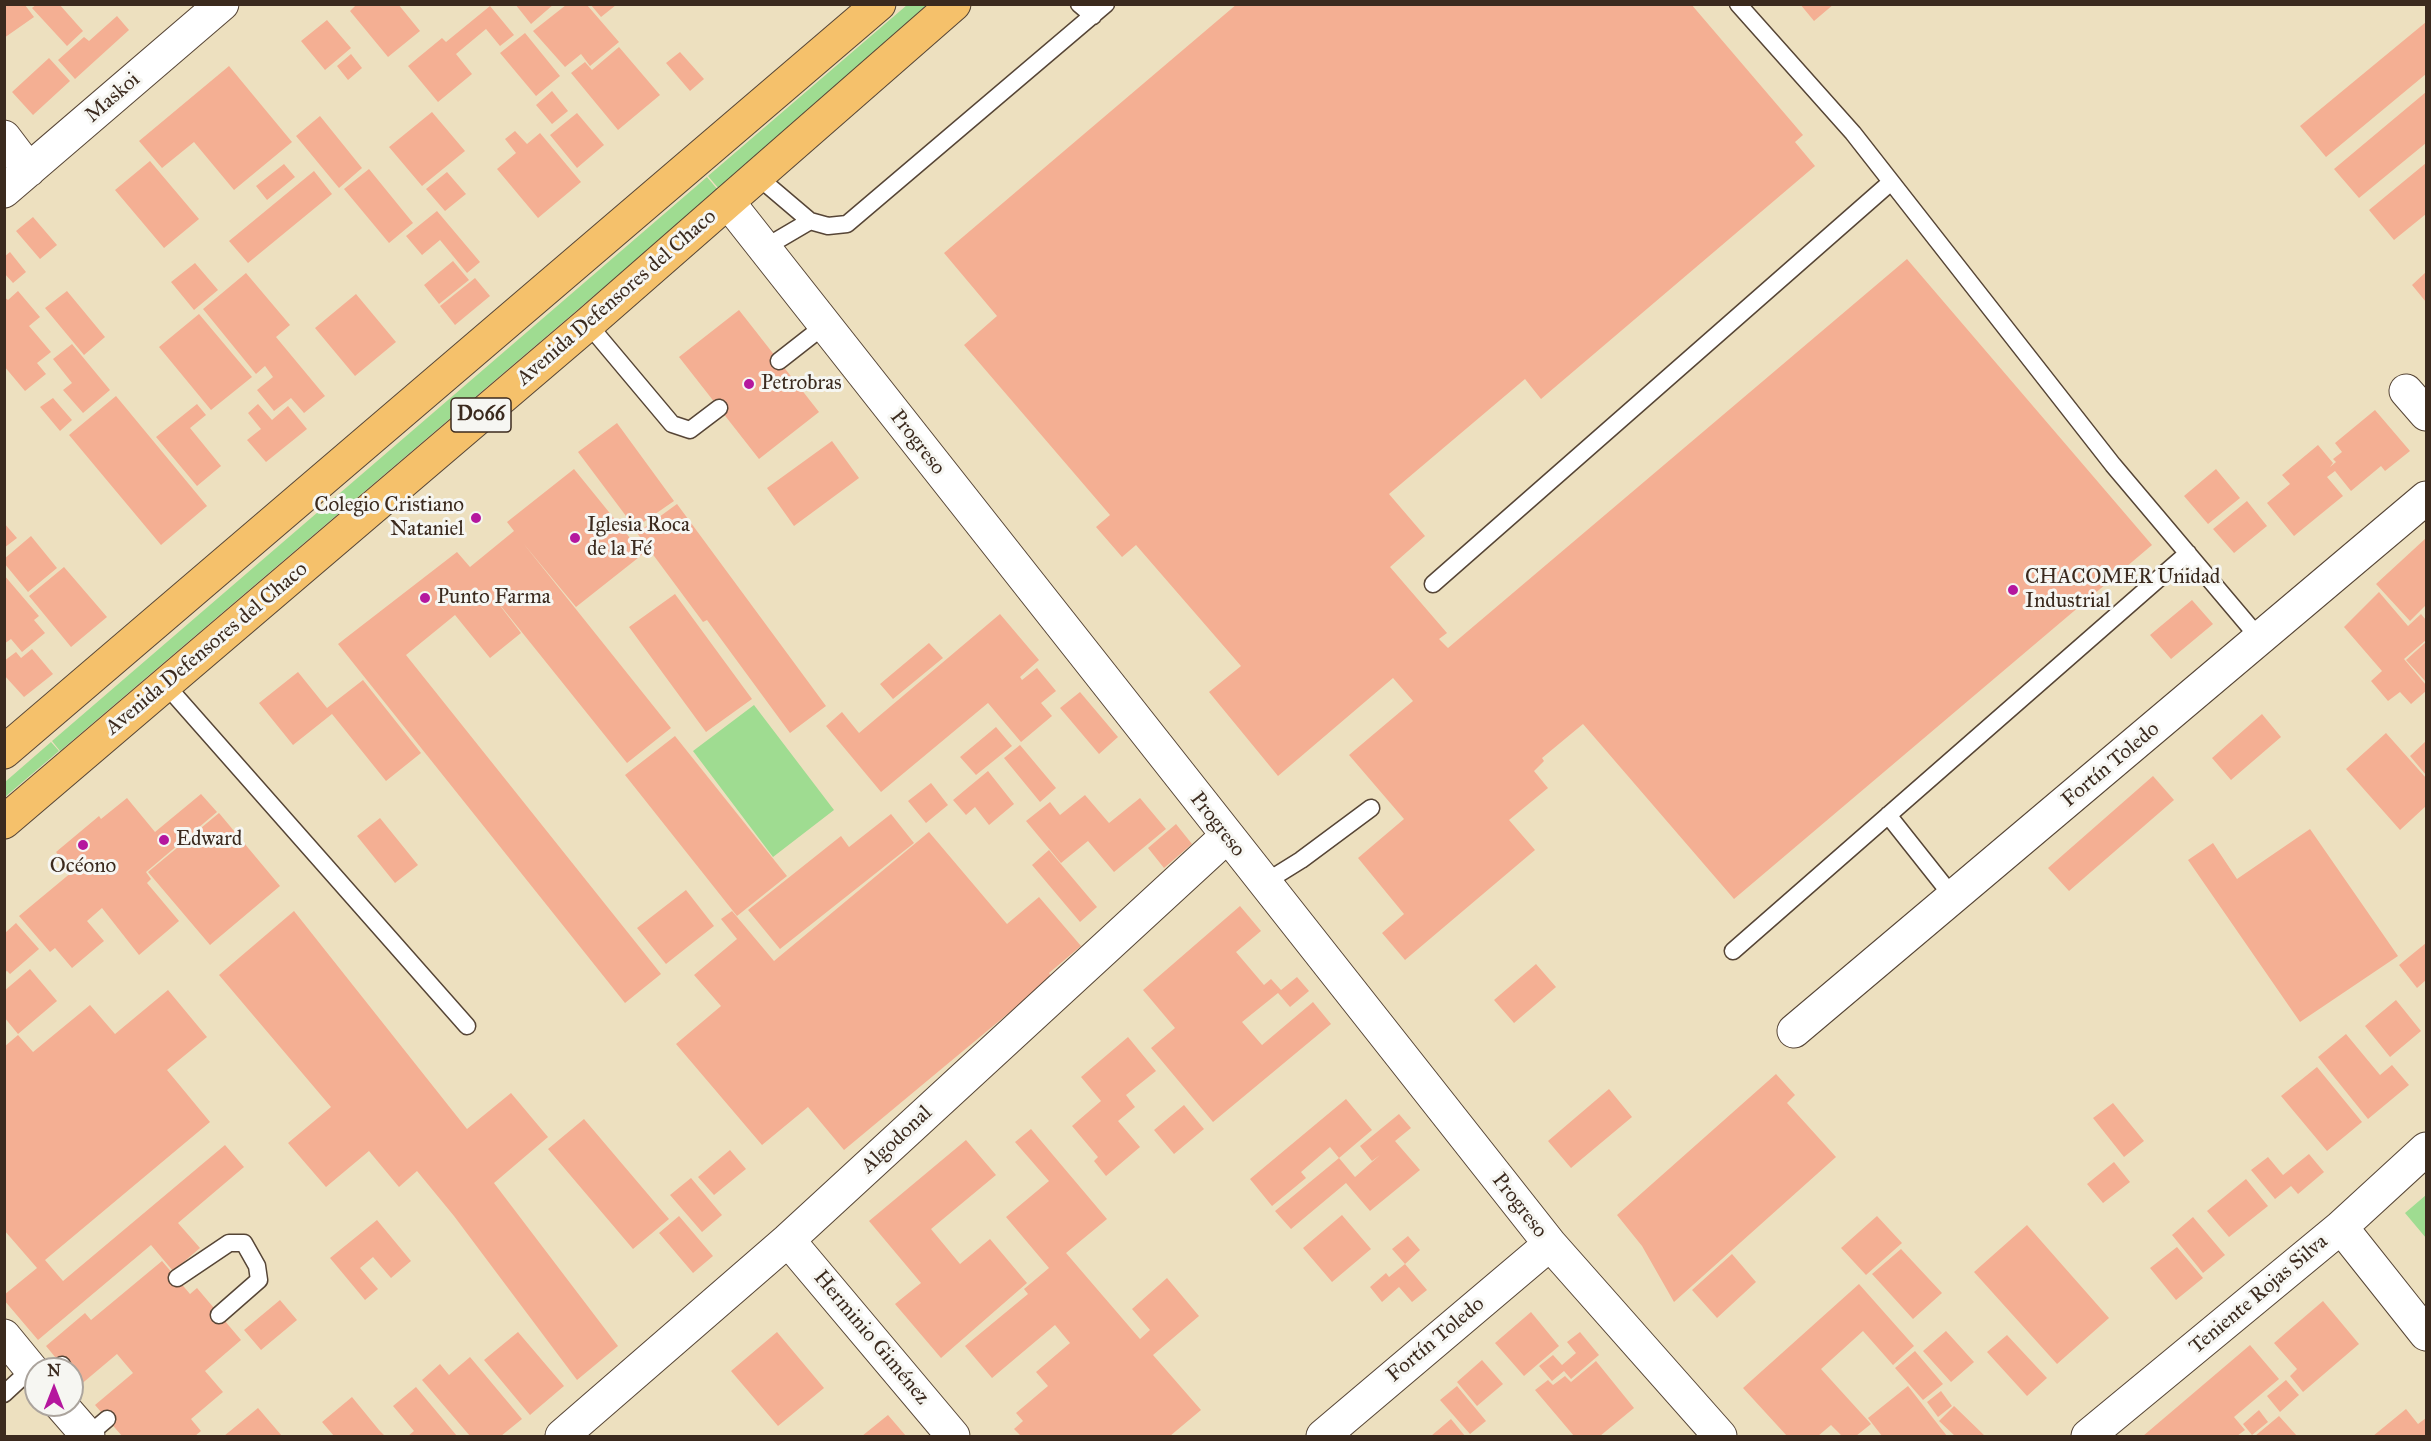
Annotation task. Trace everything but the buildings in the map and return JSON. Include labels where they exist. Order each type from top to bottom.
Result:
[{"type":"highway","name":"D066","points":[[4,752],[879,4]]},
{"type":"highway","name":"Avenida Defensores del Chaco","points":[[4,822],[588,324],[954,4]]},
{"type":"street","name":"Maskoi","points":[[4,191],[222,4]]},
{"type":"street","points":[[4,137],[29,170]]},
{"type":"street","name":"Progreso","points":[[728,202],[1226,837],[1550,1244],[1720,1437]]},
{"type":"street","name":"Fortín Toledo","points":[[1794,1031],[2427,498]]},
{"type":"street","name":"Algodonal","points":[[562,1437],[788,1240],[1226,837]]},
{"type":"street","name":"Teniente Rojas Silva","points":[[2088,1437],[2341,1227],[2427,1149]]},
{"type":"street","points":[[2341,1227],[2427,1334]]},
{"type":"street","name":"Herminio Giménez","points":[[788,1240],[953,1437]]},
{"type":"street","name":"Fortín Toledo","points":[[1323,1437],[1550,1244]]},
{"type":"street","points":[[4,1336],[31,1357]]},
{"type":"street","points":[[77,1417],[94,1430]]},
{"type":"lane","points":[[1079,4],[1093,16]]},
{"type":"lane","points":[[757,176],[810,220],[828,226],[847,224],[1106,4]]},
{"type":"lane","points":[[1738,4],[1853,134],[2113,465],[2260,639]]},
{"type":"lane","points":[[1433,584],[1891,182]]},
{"type":"lane","points":[[764,248],[810,220]]},
{"type":"lane","points":[[588,324],[672,424],[690,430],[719,408]]},
{"type":"lane","points":[[779,361],[825,325]]},
{"type":"lane","points":[[1733,951],[2188,554]]},
{"type":"lane","points":[[165,684],[467,1026]]},
{"type":"lane","points":[[1264,884],[1301,860],[1371,808]]},
{"type":"lane","points":[[1888,815],[1953,897]]},
{"type":"lane","points":[[177,1278],[229,1242],[244,1242],[257,1266],[259,1280],[219,1315]]},
{"type":"lane","points":[[4,1394],[24,1383]]},
{"type":"green space","points":[[907,5],[935,5],[719,189],[708,176]]},
{"type":"green space","points":[[707,177],[718,190],[60,751],[52,741]]},
{"type":"green space","points":[[754,705],[834,810],[773,857],[693,751]]},
{"type":"green space","points":[[51,742],[59,751],[5,797],[5,782]]},
{"type":"green space","points":[[2426,1195],[2426,1238],[2405,1213]]},
{"type":"place","name":"Petrobras","points":[[749,384]]},
{"type":"place","name":"Colegio Cristiano Nataniel","points":[[476,518]]},
{"type":"place","name":"Iglesia Roca de la Fé","points":[[575,538]]},
{"type":"place","name":"CHACOMER Unidad Industrial","points":[[2013,590]]},
{"type":"place","name":"Punto Farma","points":[[425,598]]},
{"type":"place","name":"Edward","points":[[164,840]]},
{"type":"place","name":"Océono","points":[[83,845]]}]
